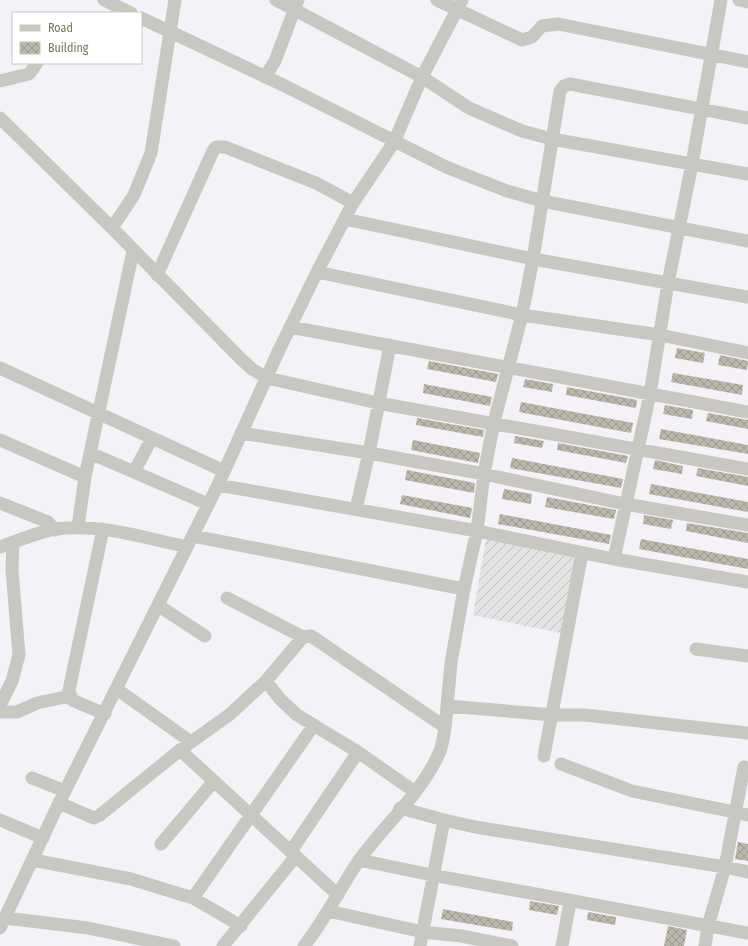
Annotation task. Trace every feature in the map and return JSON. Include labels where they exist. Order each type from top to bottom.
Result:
[{"type":"street","points":[[104,0],[127,12]]},
{"type":"street","points":[[112,228],[134,195],[150,153],[175,0]]},
{"type":"street","points":[[276,0],[296,4],[422,77],[469,108],[522,131],[552,139],[748,174]]},
{"type":"street","points":[[437,0],[460,5],[522,40],[527,40],[532,37],[542,26],[558,24],[748,62]]},
{"type":"street","points":[[614,559],[650,394],[668,283],[692,164],[721,0]]},
{"type":"street","points":[[739,0],[748,2]]},
{"type":"street","points":[[266,77],[275,61],[296,4]]},
{"type":"street","points":[[174,946],[88,928],[3,923],[59,803],[118,690],[218,485],[290,327],[317,272],[353,203],[394,142],[422,77],[460,5]]},
{"type":"street","points":[[142,18],[266,77],[394,142],[446,166],[507,191],[542,201],[748,240]]},
{"type":"street","points":[[0,81],[29,74],[36,64]]},
{"type":"street","points":[[308,944],[359,860],[400,808],[415,792],[440,750],[445,727],[451,663],[464,590],[477,531],[484,474],[494,422],[522,315],[533,259],[560,91],[564,86],[570,84],[748,118]]},
{"type":"street","points":[[0,118],[252,369],[267,378],[378,403],[494,422],[748,469]]},
{"type":"street","points":[[157,275],[216,147],[225,147],[298,176],[353,203]]},
{"type":"street","points":[[345,218],[533,259],[748,297]]},
{"type":"street","points":[[78,528],[85,477],[132,251]]},
{"type":"street","points":[[317,272],[522,315],[660,335],[748,353]]},
{"type":"street","points":[[290,327],[748,412]]},
{"type":"street","points":[[356,509],[369,453],[390,345]]},
{"type":"street","points":[[0,368],[224,471]]},
{"type":"street","points":[[241,433],[369,453],[484,474],[625,504],[748,525]]},
{"type":"street","points":[[134,472],[152,438]]},
{"type":"street","points":[[0,440],[85,477]]},
{"type":"street","points":[[90,453],[208,504]]},
{"type":"street","points":[[218,485],[477,531],[614,559],[748,582]]},
{"type":"street","points":[[0,503],[48,522],[55,530]]},
{"type":"street","points":[[0,546],[55,530],[78,528],[103,529],[190,541],[464,590]]},
{"type":"street","points":[[103,529],[70,696],[72,700],[105,714]]},
{"type":"street","points":[[0,705],[12,681],[19,655],[12,570],[13,543]]},
{"type":"street","points":[[544,756],[553,715],[582,552]]},
{"type":"street","points":[[227,598],[303,637],[312,636],[318,639],[445,727]]},
{"type":"street","points":[[159,606],[205,636]]},
{"type":"street","points":[[59,803],[94,818],[100,815],[180,750],[230,715],[266,680],[303,637]]},
{"type":"street","points":[[696,649],[748,656]]},
{"type":"street","points":[[266,680],[288,708],[358,752],[415,792]]},
{"type":"street","points":[[118,690],[191,742]]},
{"type":"street","points":[[0,712],[17,712],[37,703],[70,696]]},
{"type":"street","points":[[447,706],[553,715],[586,715],[748,733]]},
{"type":"street","points":[[193,898],[250,814],[314,725]]},
{"type":"street","points":[[180,750],[338,895]]},
{"type":"street","points":[[223,946],[241,926],[293,853],[358,752]]},
{"type":"street","points":[[561,764],[632,791],[742,814]]},
{"type":"street","points":[[705,946],[708,926],[742,814],[744,767],[748,768]]},
{"type":"street","points":[[32,778],[66,791]]},
{"type":"street","points":[[161,844],[214,781]]},
{"type":"street","points":[[400,808],[444,820],[748,872]]},
{"type":"street","points":[[0,820],[43,838]]},
{"type":"street","points":[[420,946],[432,875],[444,820]]},
{"type":"street","points":[[33,860],[132,879],[193,898],[241,926]]},
{"type":"street","points":[[359,860],[570,902],[748,933]]},
{"type":"street","points":[[562,946],[570,902]]},
{"type":"street","points":[[328,911],[423,932],[461,936],[512,946]]},
{"type":"shaded area","points":[[486,539],[579,557],[565,634],[473,615]]},
{"type":"building","points":[[677,348],[705,353],[703,363],[675,358]]},
{"type":"building","points":[[720,355],[748,361],[747,370],[718,365]]},
{"type":"building","points":[[429,361],[498,374],[496,382],[427,369]]},
{"type":"building","points":[[673,373],[743,385],[742,395],[671,382]]},
{"type":"building","points":[[525,379],[553,384],[552,392],[523,387]]},
{"type":"building","points":[[424,384],[492,397],[490,406],[423,393]]},
{"type":"building","points":[[567,387],[637,400],[636,408],[566,395]]},
{"type":"building","points":[[521,402],[633,423],[631,433],[519,412]]},
{"type":"building","points":[[665,405],[693,410],[692,419],[663,414]]},
{"type":"building","points":[[708,413],[748,420],[748,429],[706,421]]},
{"type":"building","points":[[417,418],[484,430],[483,437],[416,425]]},
{"type":"building","points":[[661,429],[748,445],[748,454],[659,439]]},
{"type":"building","points":[[515,436],[544,441],[542,448],[514,443]]},
{"type":"building","points":[[413,440],[480,453],[478,463],[411,450]]},
{"type":"building","points":[[558,443],[628,456],[626,463],[557,450]]},
{"type":"building","points":[[512,458],[623,479],[621,488],[510,468]]},
{"type":"building","points":[[655,460],[683,466],[682,474],[653,469]]},
{"type":"building","points":[[698,468],[748,477],[748,486],[696,476]]},
{"type":"building","points":[[407,470],[475,483],[474,493],[405,480]]},
{"type":"building","points":[[651,484],[748,502],[748,512],[649,494]]},
{"type":"building","points":[[504,489],[532,494],[531,504],[502,499]]},
{"type":"building","points":[[402,495],[472,508],[470,518],[400,504]]},
{"type":"building","points":[[547,497],[616,510],[614,519],[545,507]]},
{"type":"building","points":[[500,514],[611,535],[609,544],[498,524]]},
{"type":"building","points":[[644,515],[673,520],[671,529],[643,524]]},
{"type":"building","points":[[687,523],[748,533],[748,543],[686,531]]},
{"type":"building","points":[[641,539],[748,559],[748,569],[639,549]]},
{"type":"building","points":[[738,842],[748,844],[748,861],[735,859]]},
{"type":"building","points":[[530,901],[559,906],[557,915],[529,910]]},
{"type":"building","points":[[443,909],[513,922],[512,931],[441,919]]},
{"type":"building","points":[[588,912],[616,917],[615,925],[587,920]]},
{"type":"building","points":[[668,926],[687,930],[684,946],[664,946]]}]
